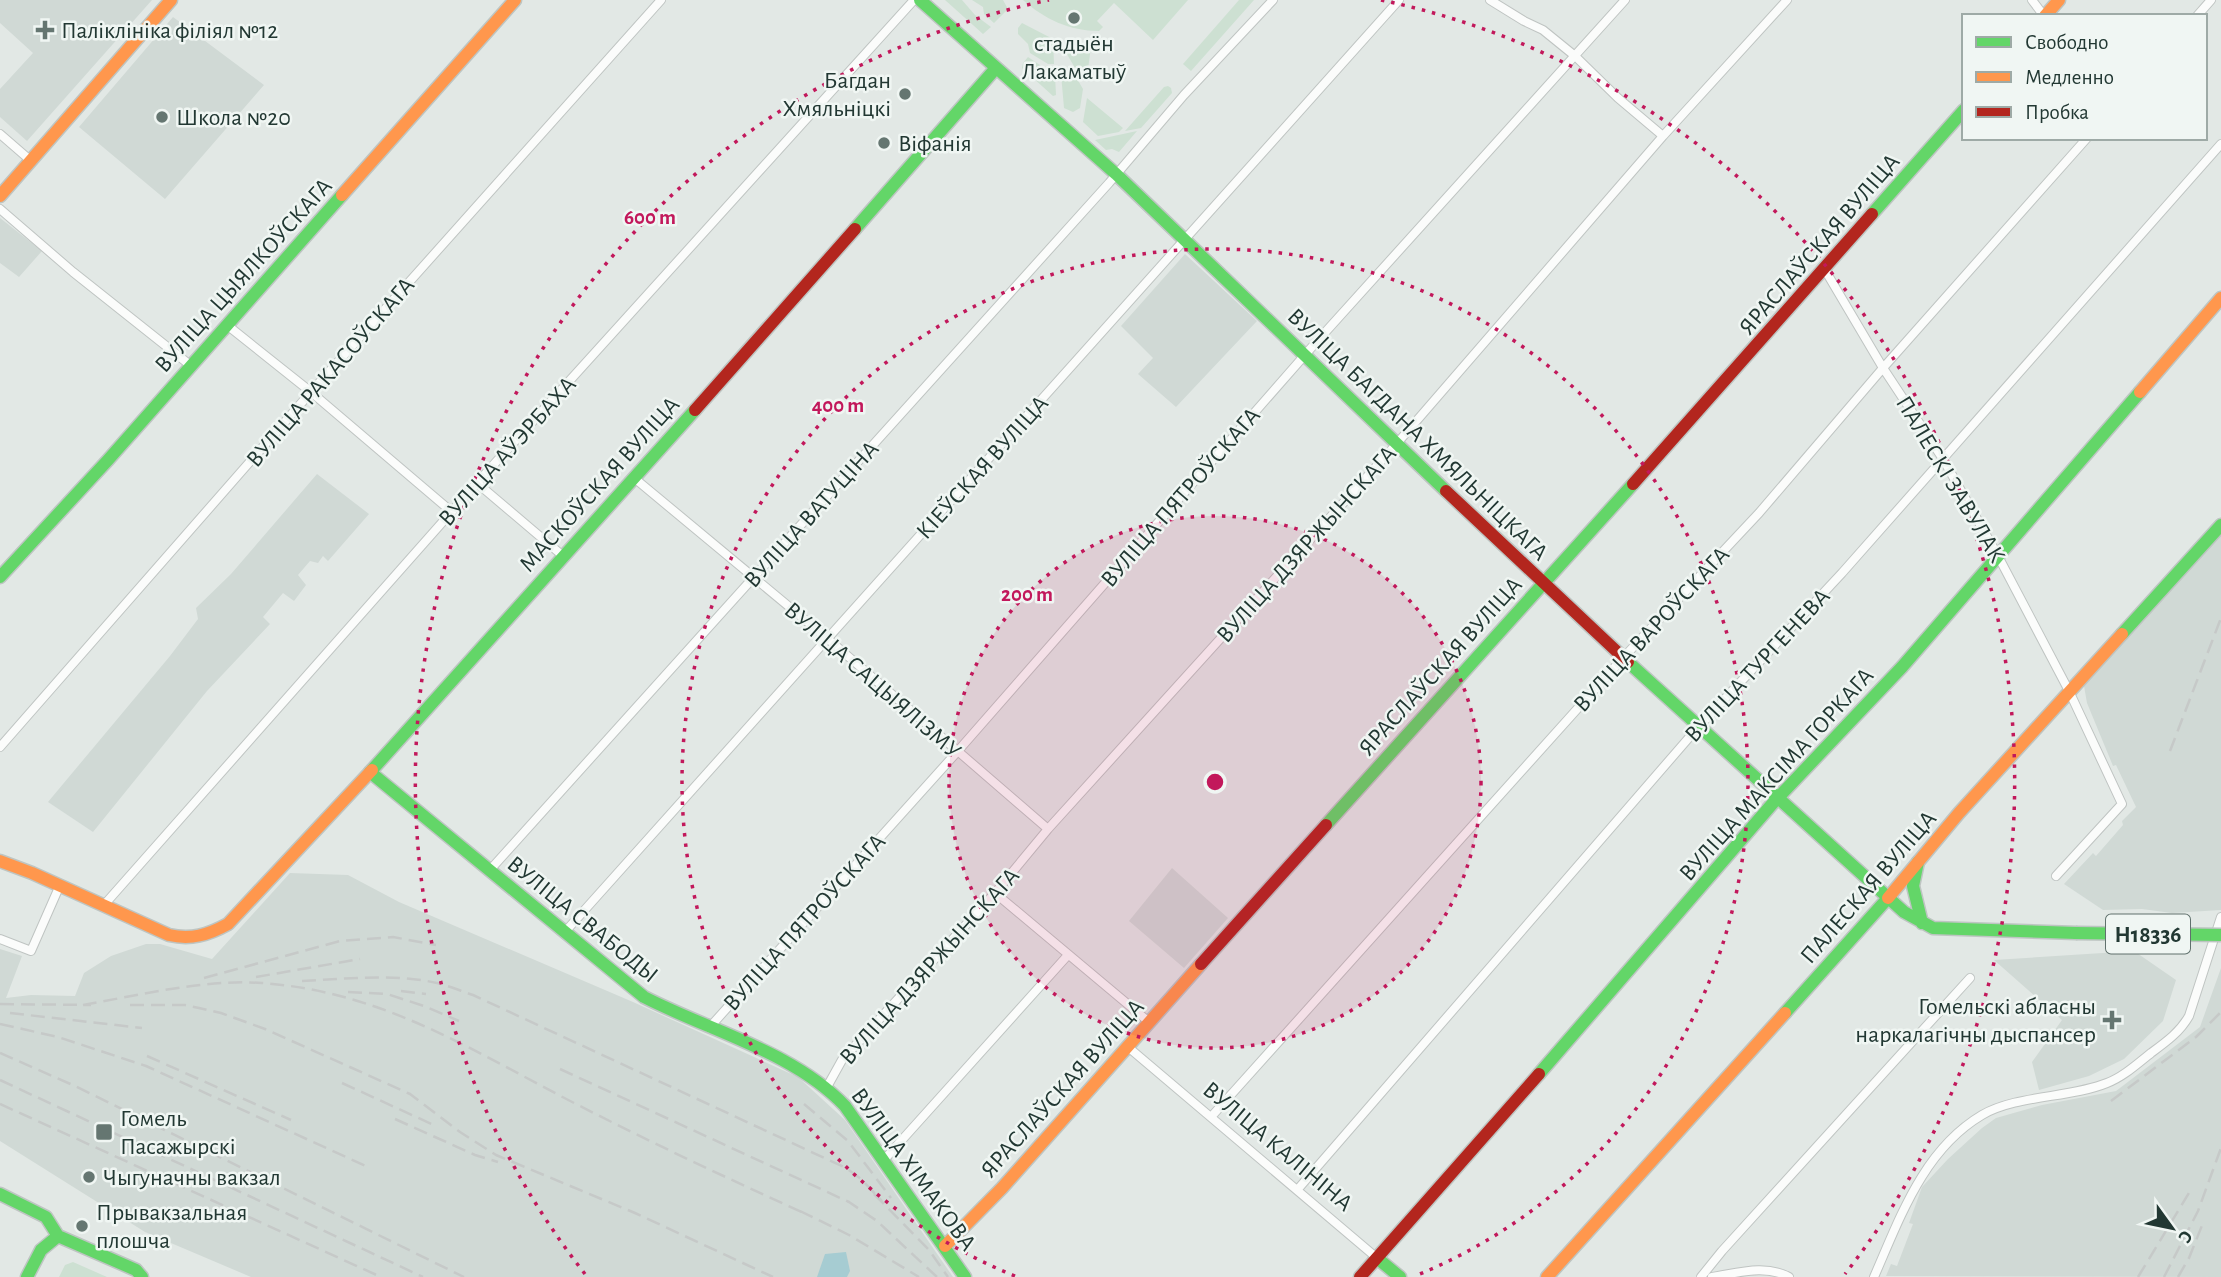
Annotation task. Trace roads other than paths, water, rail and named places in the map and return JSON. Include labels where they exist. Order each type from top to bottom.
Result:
[{"type":"street","points":[[0,195],[170,0]]},
{"type":"street","name":"ВУЛІЦА ЦЫЯЛКОЎСКАГА","points":[[0,577],[108,460],[515,0]]},
{"type":"street","name":"ВУЛІЦА РАКАСОЎСКАГА","points":[[0,747],[661,0]]},
{"type":"street","name":"ВУЛІЦА АЎЭРБАХА","points":[[104,905],[477,484],[914,0]]},
{"type":"street","name":"ВУЛІЦА БАГДАНА ХМЯЛЬНІЦКАГА","points":[[920,0],[1116,174],[1543,583],[1888,898]]},
{"type":"street","name":"ВУЛІЦА ВАТУЦІНА","points":[[489,871],[1116,174],[1184,94],[1273,0]]},
{"type":"street","name":"КІЕЎСКАЯ ВУЛІЦА","points":[[564,933],[1399,0]]},
{"type":"street","points":[[1490,0],[1524,22],[1543,30],[1662,136]]},
{"type":"street","name":"ВУЛІЦА ПЯТРОЎСКАГА","points":[[709,1028],[957,752],[1305,354],[1625,0]]},
{"type":"street","name":"ВУЛІЦА ДЗЯРЖЫНСКАГА","points":[[827,1087],[842,1060],[995,893],[1048,830],[1397,442],[1662,136],[1787,0]]},
{"type":"street","points":[[2032,0],[2043,14]]},
{"type":"street","points":[[2047,14],[2059,0]]},
{"type":"street","points":[[2199,14],[2211,0]]},
{"type":"street","name":"МАСКОЎСКАЯ ВУЛІЦА","points":[[104,905],[169,935],[184,939],[212,934],[228,924],[370,772],[758,340],[996,68]]},
{"type":"street","name":"ЯРАСЛАЎСКАЯ ВУЛІЦА","points":[[945,1247],[1002,1188],[1825,270],[1962,112]]},
{"type":"street","points":[[0,134],[30,160]]},
{"type":"street","name":"ВУЛІЦА ВАРОЎСКАГА","points":[[1211,1117],[1623,658],[1759,513],[1883,368],[2085,140]]},
{"type":"street","name":"ВУЛІЦА ТУРГЕНЕВА","points":[[1298,1189],[1700,727],[1943,459],[2221,144]]},
{"type":"street","points":[[0,209],[73,272],[190,365]]},
{"type":"street","name":"ПАЛЕСКІ ЗАВУЛАК","points":[[1825,270],[1883,368],[1943,459],[1998,556],[2069,691],[2122,804],[2056,876]]},
{"type":"street","name":"ВУЛІЦА МАКСІМА ГОРКАГА","points":[[1360,1277],[1780,798],[1902,667],[2221,298]]},
{"type":"street","points":[[227,325],[452,512]]},
{"type":"street","name":"ВУЛІЦА САЦЫЯЛІЗМУ","points":[[633,477],[828,639],[1048,830]]},
{"type":"street","points":[[477,484],[563,556]]},
{"type":"street","name":"ПАЛЕСКАЯ ВУЛІЦА","points":[[1547,1277],[1888,898],[1959,813],[2221,525]]},
{"type":"street","name":"ВУЛІЦА СВАБОДЫ","points":[[370,772],[644,997],[792,1065],[827,1087]]},
{"type":"street","points":[[0,860],[104,905]]},
{"type":"street","points":[[1917,862],[1912,878],[1912,893],[1922,923]]},
{"type":"street","points":[[0,939],[31,951],[60,885]]},
{"type":"street","points":[[995,893],[1149,1023]]},
{"type":"street","name":"Н18336","points":[[1888,898],[1933,928],[2221,935]]},
{"type":"street","points":[[1874,1277],[1908,1197],[1937,1154],[1958,1134],[1983,1115],[2003,1107],[2109,1083],[2183,1027],[2221,917]]},
{"type":"street","points":[[883,1161],[1068,955]]},
{"type":"street","points":[[1700,1277],[1970,978]]},
{"type":"street","name":"ВУЛІЦА КАЛІНІНА","points":[[1128,1047],[1400,1277]]},
{"type":"street","name":"ВУЛІЦА ХІМАКОВА","points":[[827,1087],[845,1106],[965,1277]]},
{"type":"street","points":[[0,1194],[46,1217],[58,1236],[136,1270],[142,1277]]},
{"type":"street","points":[[27,1277],[41,1250],[58,1236]]},
{"type":"street","points":[[1712,1277],[1754,1270],[1774,1270],[1789,1277]]},
{"type":"water","points":[[846,1252],[850,1271],[847,1277],[817,1277],[825,1254]]},
{"type":"railway","points":[[2170,751],[2221,618]]},
{"type":"railway","points":[[204,978],[340,941],[393,937],[436,945]]},
{"type":"railway","points":[[256,977],[360,959]]},
{"type":"railway","points":[[302,981],[404,978],[437,983],[473,995],[846,1168],[882,1201]]},
{"type":"railway","points":[[83,1005],[173,989],[240,982],[306,989],[348,998],[387,1011],[463,1044],[633,1133],[806,1214]]},
{"type":"railway","points":[[401,991],[426,994]]},
{"type":"railway","points":[[348,992],[387,994],[459,1021]]},
{"type":"railway","points":[[0,1004],[91,1005]]},
{"type":"railway","points":[[130,1005],[185,1005],[221,1013],[265,1029],[410,1094],[496,1155],[635,1213],[773,1277]]},
{"type":"railway","points":[[2111,1101],[2196,1037],[2221,1012]]},
{"type":"railway","points":[[10,1013],[142,1028]]},
{"type":"railway","points":[[0,1024],[58,1037],[146,1066],[368,1167]]},
{"type":"railway","points":[[0,1053],[75,1086],[464,1277]]},
{"type":"railway","points":[[147,1056],[291,1120]]},
{"type":"railway","points":[[560,1069],[849,1202],[877,1221],[937,1277]]},
{"type":"railway","points":[[0,1080],[423,1277]]},
{"type":"railway","points":[[342,1083],[436,1126]]},
{"type":"railway","points":[[0,1104],[381,1277]]},
{"type":"railway","points":[[804,1104],[848,1141],[891,1198]]},
{"type":"railway","points":[[395,1119],[475,1155],[498,1162]]},
{"type":"railway","points":[[2164,1277],[2198,1211],[2221,1148]]},
{"type":"railway","points":[[2138,1277],[2192,1188]]},
{"type":"railway","points":[[874,1194],[929,1250],[948,1277]]},
{"type":"railway","points":[[800,1211],[849,1235],[919,1277]]},
{"type":"railway","points":[[2178,1277],[2203,1223]]},
{"type":"place","name":"стадыён Лакаматыў","points":[[1074,18]]},
{"type":"place","name":"Паліклініка філіял №12","points":[[45,30]]},
{"type":"place","name":"Багдан Хмяльніцкі","points":[[905,94]]},
{"type":"place","name":"Школа №20","points":[[162,117]]},
{"type":"place","name":"Віфанія","points":[[884,143]]},
{"type":"place","name":"Гомельскі абласны наркалагічны дыспансер","points":[[2112,1020]]},
{"type":"place","name":"Гомель Пасажырскі","points":[[104,1132]]},
{"type":"place","name":"Чыгуначны вакзал","points":[[89,1177]]},
{"type":"place","name":"Прывакзальная плошча","points":[[82,1226]]}]
